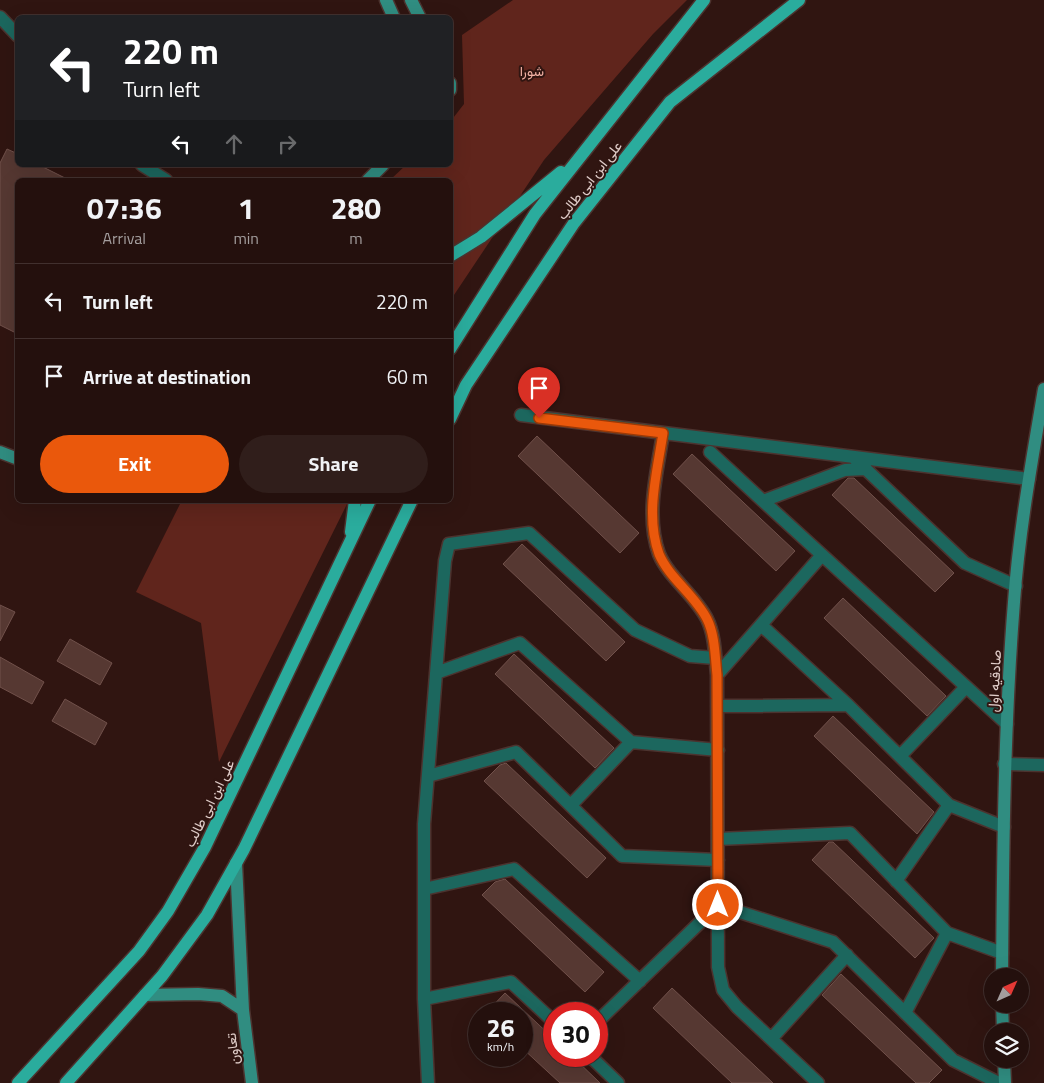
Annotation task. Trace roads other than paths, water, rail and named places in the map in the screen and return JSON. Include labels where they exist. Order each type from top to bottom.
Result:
[{"type":"main road","name":"علی ابن ابی طالب","points":[[453,344],[535,214],[704,0]]},
{"type":"main road","points":[[766,27],[782,0]]},
{"type":"main road","name":"علی ابن ابی طالب","points":[[453,413],[466,385],[574,223],[670,102],[799,0]]},
{"type":"main road","points":[[453,254],[481,237],[578,158]]},
{"type":"main road","points":[[350,544],[355,503]]},
{"type":"main road","name":"علی ابن ابی طالب","points":[[18,1083],[139,951],[168,911],[205,848],[369,503]]},
{"type":"main road","points":[[66,1083],[162,976],[207,915],[236,863],[411,503]]},
{"type":"street","points":[[386,0],[393,15]]},
{"type":"street","points":[[411,0],[418,15]]},
{"type":"street","points":[[0,17],[15,33]]},
{"type":"street","points":[[145,167],[163,178]]},
{"type":"street","points":[[370,178],[381,167]]},
{"type":"street","name":"صادقیه اول","points":[[1002,968],[1004,764],[1016,586],[1029,479],[1039,445],[1044,389]]},
{"type":"street","points":[[521,415],[1029,479]]},
{"type":"street","points":[[663,433],[653,501],[652,524],[656,544],[660,557],[707,619],[713,638],[717,675],[718,967],[723,990],[737,1007],[818,1083]]},
{"type":"street","points":[[0,452],[15,458]]},
{"type":"street","points":[[710,452],[1007,724]]},
{"type":"street","points":[[853,457],[966,563],[1016,586]]},
{"type":"street","points":[[764,502],[845,470],[866,469]]},
{"type":"street","points":[[428,1083],[424,999],[424,824],[445,561],[449,544],[529,533],[635,630],[690,656],[715,658]]},
{"type":"street","points":[[717,675],[822,555]]},
{"type":"street","points":[[761,625],[848,706],[949,805],[1004,827]]},
{"type":"street","points":[[436,673],[520,643],[630,742],[718,750]]},
{"type":"street","points":[[900,756],[966,686]]},
{"type":"street","points":[[717,706],[848,706]]},
{"type":"street","points":[[570,805],[630,742]]},
{"type":"street","points":[[428,776],[516,752],[622,856],[718,860]]},
{"type":"street","points":[[1004,764],[1044,765]]},
{"type":"street","points":[[896,881],[949,805]]},
{"type":"street","points":[[718,839],[850,833],[947,934],[1002,953]]},
{"type":"street","name":"تعاون","points":[[236,863],[243,1010],[252,1083]]},
{"type":"street","points":[[424,889],[514,869],[640,981]]},
{"type":"street","points":[[718,905],[834,942],[953,1060],[999,1083]]},
{"type":"street","points":[[608,1012],[718,905]]},
{"type":"street","points":[[906,1014],[947,934]]},
{"type":"street","points":[[771,1038],[847,955]]},
{"type":"street","points":[[424,999],[511,982],[543,1012]]},
{"type":"street","points":[[146,995],[198,994],[222,996],[243,1010]]},
{"type":"street","points":[[601,1067],[618,1083]]},
{"type":"street","points":[[1004,1068],[1005,1083]]},
{"type":"park label","name":"شورا","points":[[532,70]]}]
